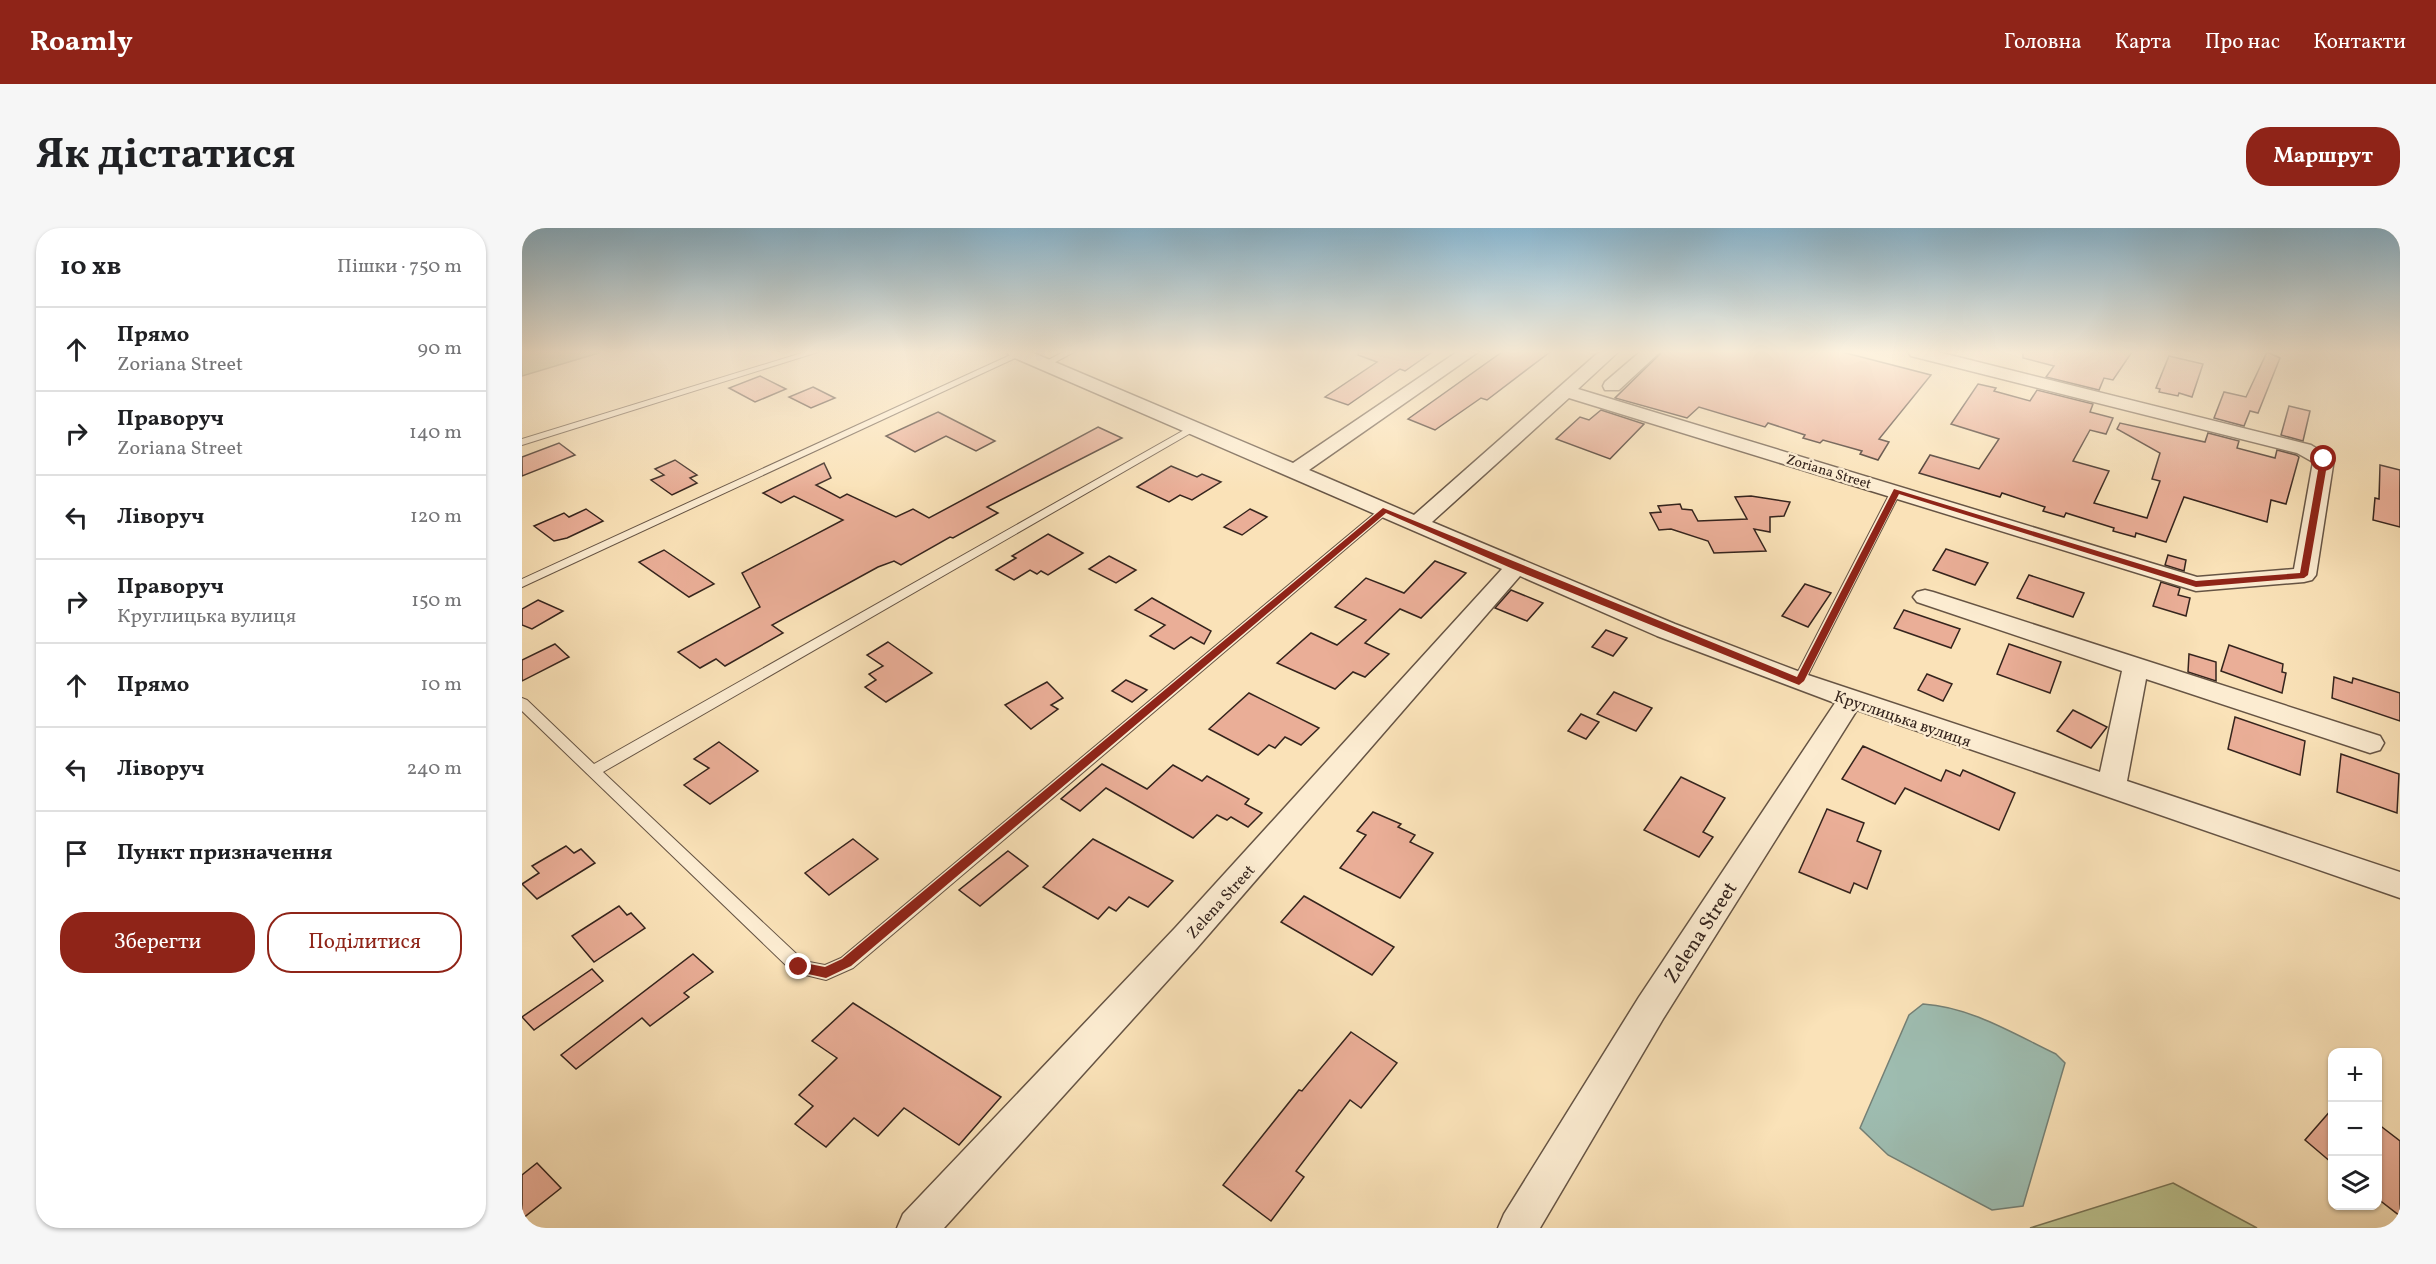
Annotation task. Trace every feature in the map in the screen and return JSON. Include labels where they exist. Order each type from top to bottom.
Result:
[{"type":"street","name":"Круглицька вулиця","points":[[1125,399],[1386,510],[1515,568],[1799,681],[2111,789],[2400,885]]},
{"type":"street","points":[[1295,471],[1401,399]]},
{"type":"street","points":[[1417,524],[1556,399]]},
{"type":"street","name":"Zoriana Street","points":[[1620,399],[1896,491],[2196,584],[2304,575],[2324,459],[2304,449],[2103,399]]},
{"type":"street","name":"Zelena Street","points":[[917,1228],[1186,938],[1515,568]]},
{"type":"street","points":[[1924,597],[2370,743]]},
{"type":"street","points":[[2111,789],[2136,667]]},
{"type":"street","name":"Zelena Street","points":[[1518,1228],[1658,998],[1850,700]]},
{"type":"lane","points":[[522,442],[663,399]]},
{"type":"lane","points":[[522,583],[920,399]]},
{"type":"lane","points":[[593,771],[1193,428]]},
{"type":"lane","points":[[1799,681],[1896,491]]},
{"type":"lane","points":[[522,703],[799,967],[821,979],[847,963],[1386,510]]},
{"type":"green space","points":[[2173,1183],[2257,1228],[2030,1228]]},
{"type":"shaded area","points":[[1923,1004],[1958,1010],[1992,1023],[2056,1054],[2065,1063],[2023,1206],[1992,1210],[1888,1155],[1860,1128],[1909,1015]]},
{"type":"building","points":[[749,399],[763,399],[755,402]]},
{"type":"building","points":[[792,399],[833,399],[811,408]]},
{"type":"building","points":[[1330,399],[1357,399],[1348,405]]},
{"type":"building","points":[[1437,399],[1480,399],[1435,430],[1408,419]]},
{"type":"building","points":[[1617,399],[1912,399],[1879,439],[1889,442],[1878,460],[1860,454],[1862,451],[1823,440],[1820,443],[1803,438],[1805,435],[1768,423],[1765,427],[1699,407],[1687,418]]},
{"type":"building","points":[[1968,399],[2022,399],[2030,401],[2031,399],[2072,399],[2093,404],[2090,412],[2113,418],[2106,434],[2090,430],[2073,461],[2109,471],[2094,503],[2147,518],[2160,481],[2152,479],[2160,453],[2117,429],[2120,423],[2205,442],[2208,433],[2239,441],[2237,448],[2275,458],[2277,450],[2299,457],[2286,504],[2271,500],[2267,522],[2184,497],[2166,542],[2136,533],[2135,537],[2113,531],[2114,528],[2066,513],[2064,517],[2043,511],[2045,507],[2002,493],[2000,497],[1919,473],[1930,455],[1979,469],[1999,439],[1951,424]]},
{"type":"building","points":[[2221,399],[2264,399],[2258,413],[2250,411],[2244,426],[2214,418]]},
{"type":"building","points":[[2289,406],[2310,411],[2303,441],[2281,435]]},
{"type":"building","points":[[1601,410],[1644,424],[1610,459],[1556,439],[1580,417],[1589,420]]},
{"type":"building","points":[[938,412],[995,441],[976,451],[946,436],[915,452],[886,436]]},
{"type":"building","points":[[1098,427],[1122,438],[987,507],[998,513],[953,538],[950,537],[901,565],[894,561],[878,567],[772,625],[783,633],[725,666],[716,659],[700,668],[678,652],[760,607],[742,573],[843,520],[794,496],[781,503],[763,493],[824,463],[831,478],[816,485],[840,498],[847,494],[896,517],[913,509],[929,518]]},
{"type":"building","points":[[559,443],[575,455],[522,476],[522,457]]},
{"type":"building","points":[[675,460],[697,475],[690,478],[697,483],[672,495],[651,480],[664,475],[655,469]]},
{"type":"building","points":[[2380,465],[2400,470],[2400,527],[2373,520],[2375,498],[2379,499]]},
{"type":"building","points":[[1171,466],[1197,477],[1202,474],[1221,482],[1192,500],[1180,495],[1169,502],[1137,487]]},
{"type":"building","points":[[1751,496],[1790,502],[1784,516],[1770,517],[1770,532],[1754,529],[1766,551],[1714,553],[1708,541],[1671,529],[1659,530],[1650,513],[1661,512],[1658,506],[1680,504],[1682,509],[1692,510],[1698,521],[1747,519],[1735,497]]},
{"type":"building","points":[[586,509],[603,521],[567,538],[554,541],[534,526],[564,513],[569,517]]},
{"type":"building","points":[[1250,509],[1267,517],[1242,535],[1224,527]]},
{"type":"building","points":[[1048,534],[1083,553],[1048,575],[1041,571],[1037,574],[1030,570],[1014,580],[996,570],[1016,558],[1012,556]]},
{"type":"building","points":[[1946,549],[1988,563],[1975,585],[1933,570]]},
{"type":"building","points":[[664,550],[714,584],[689,597],[639,562]]},
{"type":"building","points":[[2168,555],[2186,560],[2184,571],[2165,565]]},
{"type":"building","points":[[1109,556],[1136,570],[1116,583],[1089,569]]},
{"type":"building","points":[[1435,561],[1466,573],[1421,618],[1400,609],[1365,643],[1389,654],[1365,677],[1353,672],[1335,689],[1277,663],[1311,633],[1337,645],[1366,620],[1335,607],[1366,578],[1404,593]]},
{"type":"building","points":[[2029,575],[2084,593],[2073,617],[2017,598]]},
{"type":"building","points":[[2161,582],[2180,588],[2178,595],[2190,598],[2186,616],[2153,606]]},
{"type":"building","points":[[1805,584],[1831,593],[1808,627],[1782,616]]},
{"type":"building","points":[[1511,590],[1543,603],[1527,621],[1495,608]]},
{"type":"building","points":[[1152,598],[1211,631],[1204,644],[1191,637],[1174,649],[1150,636],[1165,625],[1135,610]]},
{"type":"building","points":[[538,600],[563,611],[532,629],[522,625],[522,609]]},
{"type":"building","points":[[1904,610],[1960,629],[1951,648],[1894,628]]},
{"type":"building","points":[[1606,630],[1627,638],[1613,656],[1592,647]]},
{"type":"building","points":[[888,642],[932,673],[886,702],[865,687],[876,680],[869,674],[883,666],[867,655]]},
{"type":"building","points":[[555,644],[569,657],[522,681],[522,660]]},
{"type":"building","points":[[2009,644],[2061,662],[2050,693],[1997,674]]},
{"type":"building","points":[[2229,645],[2283,664],[2282,672],[2286,673],[2282,693],[2221,671]]},
{"type":"building","points":[[2189,654],[2216,662],[2216,681],[2188,672]]},
{"type":"building","points":[[1927,674],[1952,684],[1943,701],[1918,690]]},
{"type":"building","points":[[2334,677],[2352,683],[2353,678],[2400,693],[2400,721],[2332,698]]},
{"type":"building","points":[[1126,680],[1147,690],[1132,702],[1112,691]]},
{"type":"building","points":[[1047,682],[1063,698],[1051,705],[1058,709],[1031,729],[1005,705]]},
{"type":"building","points":[[1614,692],[1652,708],[1636,731],[1597,714]]},
{"type":"building","points":[[1249,693],[1319,728],[1301,745],[1285,737],[1275,748],[1269,745],[1258,755],[1209,729]]},
{"type":"building","points":[[2073,710],[2107,727],[2091,748],[2057,731]]},
{"type":"building","points":[[1581,714],[1599,722],[1586,739],[1568,731]]},
{"type":"building","points":[[2235,717],[2305,741],[2300,775],[2228,749]]},
{"type":"building","points":[[719,742],[758,771],[710,804],[684,785],[709,768],[694,759]]},
{"type":"building","points":[[1863,746],[1941,781],[1946,770],[1960,776],[1963,770],[2015,793],[1999,830],[1905,788],[1895,804],[1842,779]]},
{"type":"building","points":[[2341,754],[2399,774],[2397,813],[2337,792]]},
{"type":"building","points":[[1102,764],[1147,789],[1173,765],[1202,781],[1207,776],[1249,799],[1245,804],[1262,813],[1248,827],[1231,817],[1227,820],[1217,815],[1193,838],[1106,788],[1080,811],[1061,799]]},
{"type":"building","points":[[1681,777],[1725,798],[1703,832],[1713,837],[1699,857],[1644,830]]},
{"type":"building","points":[[1827,809],[1864,823],[1857,841],[1881,851],[1867,889],[1854,883],[1850,893],[1799,872]]},
{"type":"building","points":[[1373,812],[1401,824],[1398,827],[1415,835],[1410,842],[1433,853],[1400,898],[1340,868],[1366,835],[1357,831]]},
{"type":"building","points":[[853,839],[878,859],[829,895],[805,873]]},
{"type":"building","points":[[1093,839],[1173,881],[1148,907],[1129,897],[1116,911],[1109,907],[1098,919],[1043,887]]},
{"type":"building","points":[[566,846],[574,853],[581,849],[595,863],[537,899],[522,884],[539,873],[532,866]]},
{"type":"building","points":[[1008,851],[1028,866],[980,906],[959,890]]},
{"type":"building","points":[[1304,896],[1394,947],[1372,975],[1281,922]]},
{"type":"building","points":[[619,906],[627,915],[631,913],[645,928],[594,962],[572,936]]},
{"type":"building","points":[[693,954],[713,972],[684,993],[689,997],[650,1026],[642,1018],[576,1069],[561,1055]]},
{"type":"building","points":[[592,969],[603,981],[534,1030],[522,1017]]},
{"type":"building","points":[[853,1003],[1001,1097],[959,1145],[904,1108],[878,1136],[854,1118],[826,1147],[795,1124],[813,1106],[799,1095],[837,1058],[812,1041]]},
{"type":"building","points":[[1351,1032],[1397,1063],[1361,1108],[1350,1100],[1296,1171],[1304,1177],[1271,1221],[1223,1185],[1299,1090],[1302,1091]]},
{"type":"building","points":[[2328,1114],[2328,1160],[2305,1140]]},
{"type":"building","points":[[2382,1127],[2400,1141],[2400,1216],[2382,1202]]},
{"type":"building","points":[[537,1163],[561,1188],[522,1219],[522,1175]]},
{"type":"route","points":[[799,967],[826,973],[847,963],[1386,510],[1515,568],[1799,681],[1896,491],[2196,584],[2304,575],[2324,459]]}]
